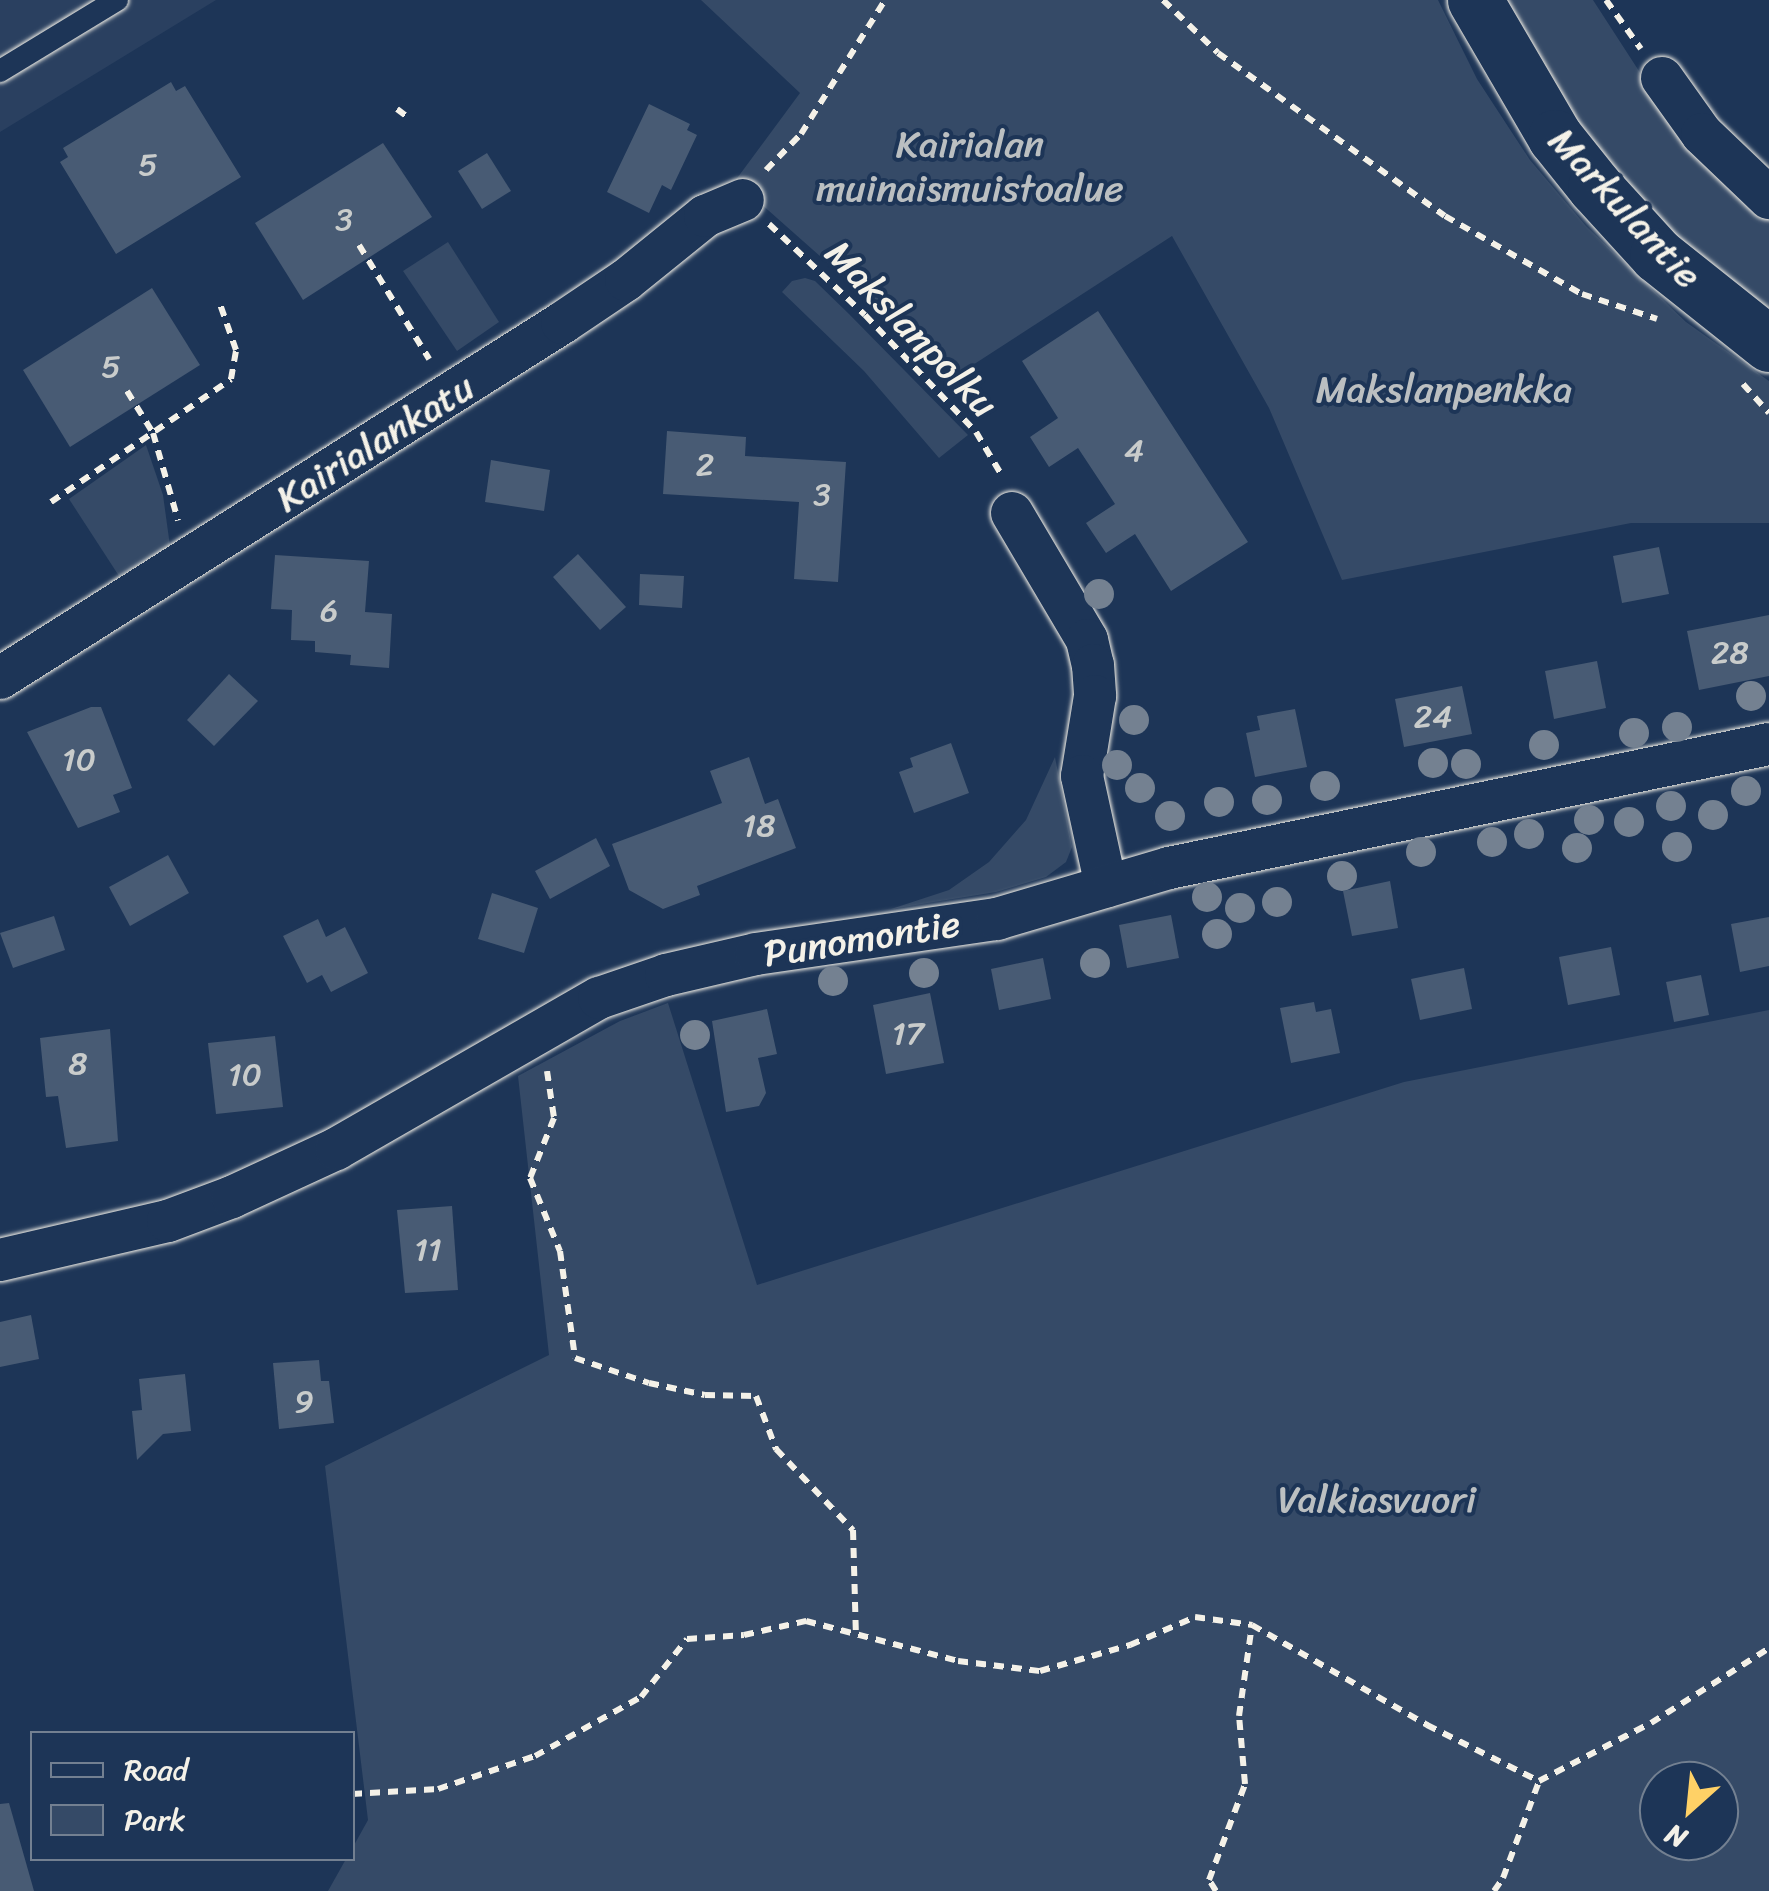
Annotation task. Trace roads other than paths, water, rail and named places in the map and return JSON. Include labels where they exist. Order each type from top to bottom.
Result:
[{"type":"main road","name":"Markulantie","points":[[1474,0],[1554,137],[1750,360]]},
{"type":"street","points":[[1662,78],[1702,134],[1769,198]]},
{"type":"street","name":"Kairialankatu","points":[[0,678],[626,280],[705,216],[743,200]]},
{"type":"street","points":[[1012,513],[1081,629],[1094,665],[1094,696],[1082,776],[1106,886]]},
{"type":"street","name":"Punomontie","points":[[0,1260],[168,1221],[232,1196],[336,1149],[599,998],[650,980],[756,954],[998,919],[1169,868],[1769,744]]},
{"type":"lane","points":[[0,71],[117,0]]},
{"type":"park label","name":"Kairialan muinaismuistoalue","points":[[970,167]]},
{"type":"park label","name":"Makslanpenkka","points":[[1444,390]]},
{"type":"park label","name":"Valkiasvuori","points":[[1377,1500]]}]
